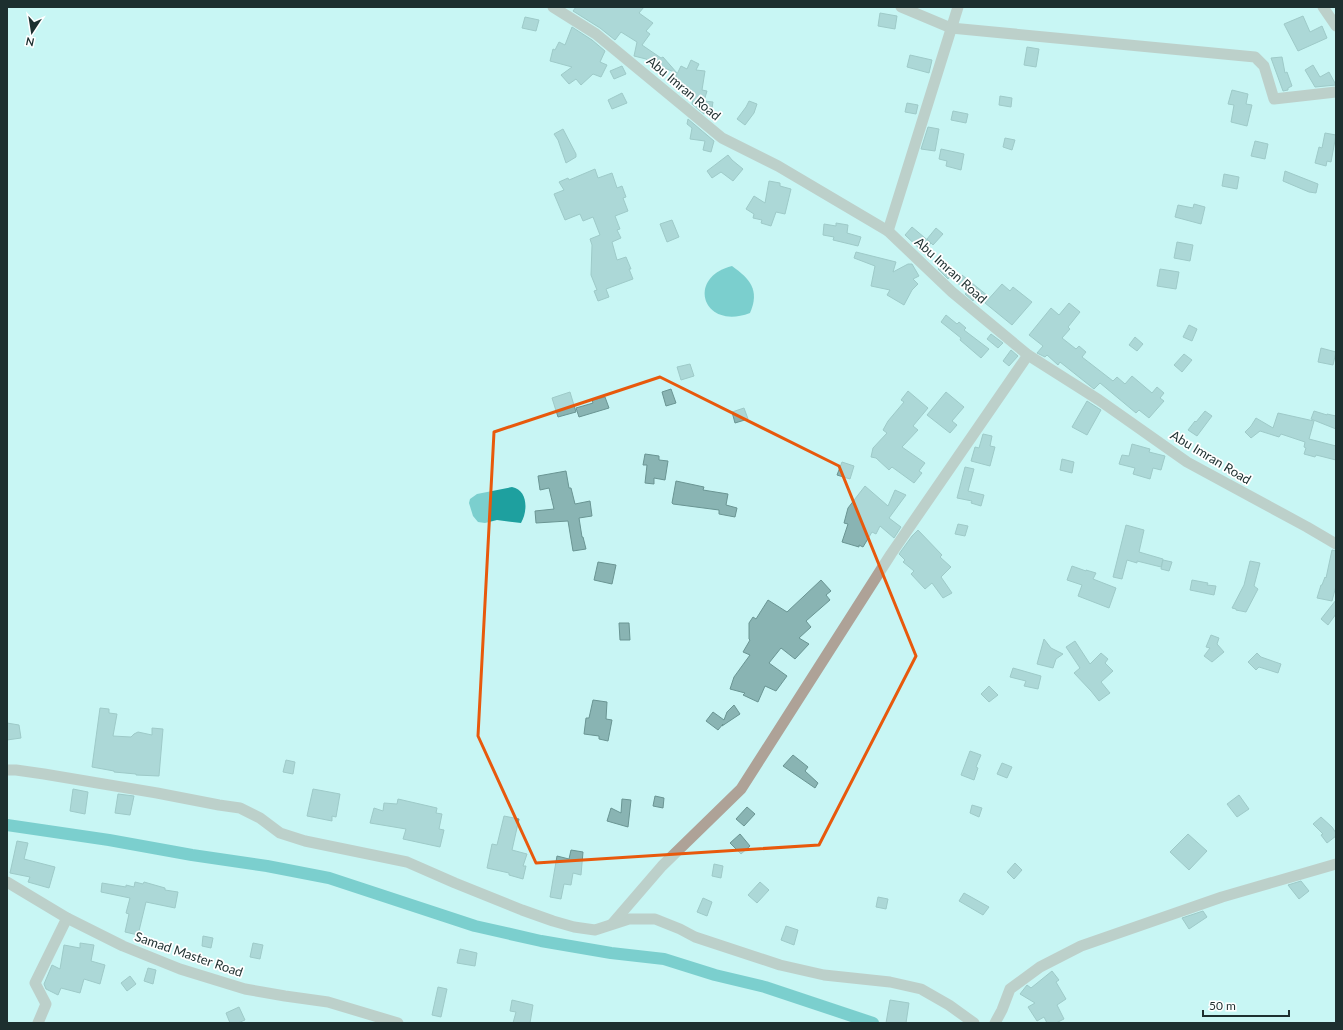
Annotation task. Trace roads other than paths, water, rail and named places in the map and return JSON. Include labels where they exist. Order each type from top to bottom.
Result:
[{"type":"street","points":[[901,7],[951,28],[1255,57],[1264,66],[1274,99],[1336,92]]},
{"type":"street","points":[[888,231],[958,7]]},
{"type":"street","points":[[1324,7],[1336,26]]},
{"type":"street","name":"Abu Imran Road","points":[[561,9],[596,34],[722,138],[778,166],[888,231],[952,292],[1028,355],[1099,400],[1187,462],[1336,544]]},
{"type":"street","points":[[612,924],[662,866],[740,789],[891,554],[1028,355]]},
{"type":"street","points":[[7,770],[44,774],[240,808],[260,818],[280,833],[305,840],[407,862],[455,883],[553,921],[574,927],[595,930],[629,919],[655,919],[695,937],[780,965],[824,975],[890,982],[921,989],[949,1005],[974,1023]]},
{"type":"street","points":[[995,1023],[1010,989],[1040,967],[1081,946],[1222,897],[1336,864]]},
{"type":"street","name":"Samad Master Road","points":[[7,882],[67,918],[122,946],[180,969],[245,989],[328,1002],[398,1023]]},
{"type":"street","points":[[38,1023],[46,1004],[36,983],[67,918]]},
{"type":"water","points":[[732,266],[744,276],[752,286],[754,298],[750,313],[734,317],[720,315],[711,309],[706,300],[705,290],[709,281],[718,272]]},
{"type":"water","points":[[512,487],[521,492],[524,497],[525,513],[521,523],[497,520],[485,523],[478,522],[473,516],[469,503],[470,499],[477,494]]},
{"type":"waterway","points":[[7,825],[267,866],[329,878],[475,926],[541,941],[611,953],[664,959],[715,975],[765,987],[873,1023]]}]
